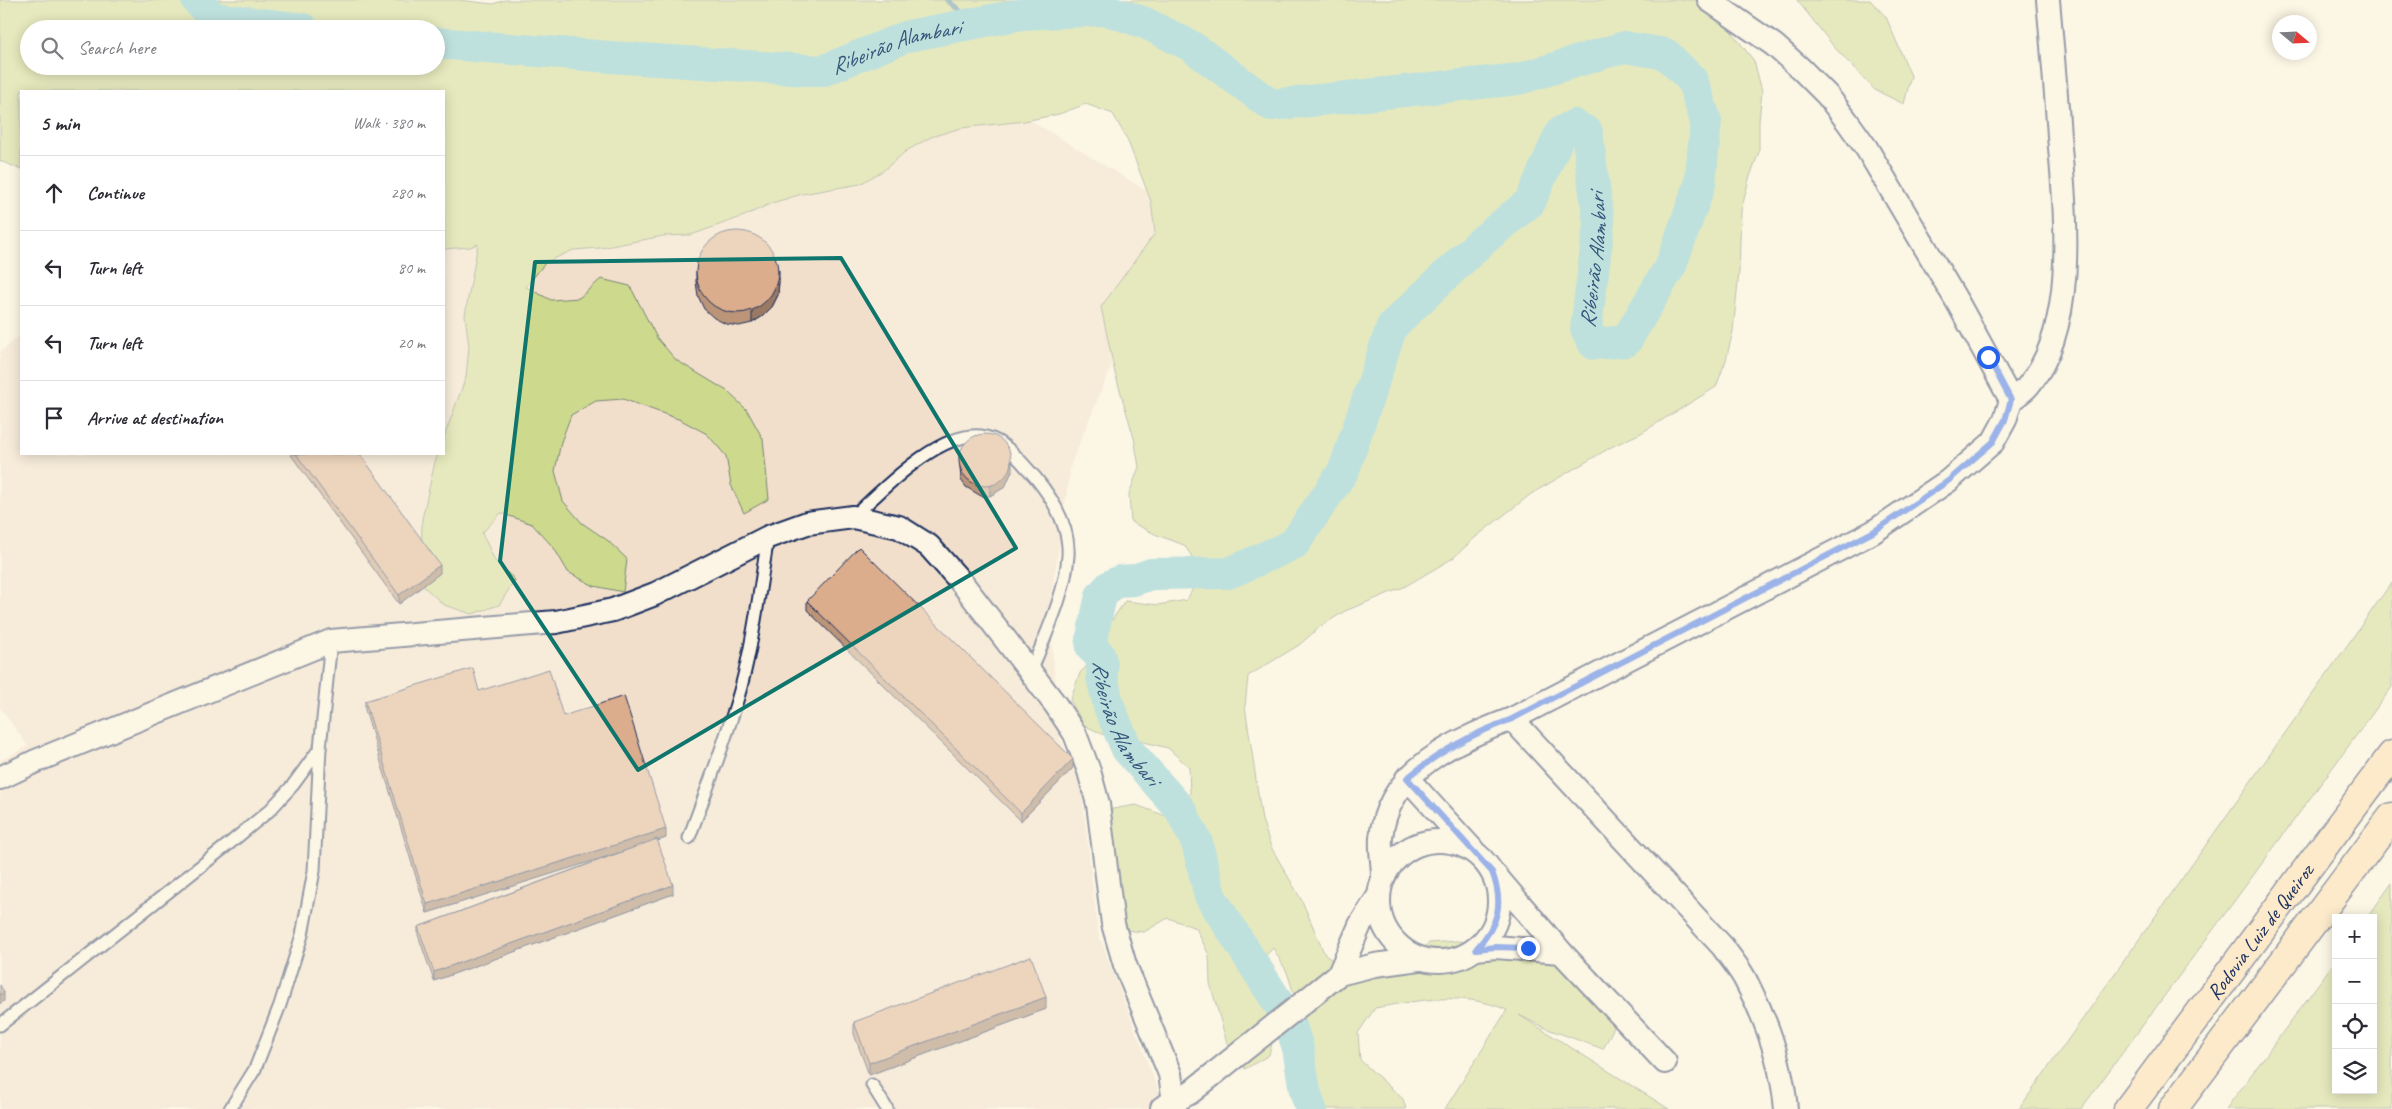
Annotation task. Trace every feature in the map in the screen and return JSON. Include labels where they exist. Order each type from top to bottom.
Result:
[{"type":"highway","name":"Rodovia Luiz de Queiroz","points":[[2128,1109],[2392,755]]},
{"type":"highway","name":"Rodovia Luiz de Queiroz","points":[[2174,1109],[2392,817]]},
{"type":"street","points":[[1709,0],[1774,45],[1827,95],[1842,114],[1867,149],[1958,302],[2011,400]]},
{"type":"street","points":[[1419,959],[1402,950],[1388,935],[1380,917],[1382,838],[1389,807],[1407,778],[1461,740],[1512,719],[1873,532],[1948,481],[1993,442],[2005,420],[2011,400],[2028,386],[2044,362],[2055,331],[2066,260],[2064,198],[2048,0]]},
{"type":"street","points":[[0,778],[36,761],[331,641],[556,622],[613,610],[655,594],[768,537],[807,523],[853,518],[899,527],[929,546],[962,583],[1031,672],[1074,734],[1089,771],[1098,804],[1113,924],[1125,965],[1170,1074],[1179,1104],[1249,1044],[1332,979],[1375,964],[1419,959],[1439,962],[1459,958],[1476,949],[1488,936],[1496,921],[1499,905],[1498,888],[1492,872]]},
{"type":"street","points":[[1512,719],[1723,947],[1747,982],[1763,1019],[1776,1056],[1786,1109]]},
{"type":"street","points":[[1407,778],[1476,853],[1561,952],[1665,1062]]},
{"type":"street","points":[[1332,979],[1396,858],[1413,846],[1435,840],[1457,843],[1476,853]]},
{"type":"street","points":[[1476,949],[1495,947],[1561,952]]},
{"type":"lane","points":[[853,518],[901,473],[927,454],[958,438],[985,436],[1005,446],[1049,494],[1064,527],[1068,555],[1060,593],[1031,672]]},
{"type":"lane","points":[[689,838],[725,740],[741,686],[750,647],[768,537]]},
{"type":"lane","points":[[230,1109],[255,1069],[280,1005],[302,935],[314,871],[320,748],[331,641]]},
{"type":"lane","points":[[0,1025],[270,810],[293,785],[320,748]]},
{"type":"lane","points":[[872,1085],[886,1109]]},
{"type":"highlighted area","points":[[841,258],[1016,548],[638,770],[500,561],[535,262]]},
{"type":"shaded area","points":[[953,74],[1177,209],[1071,463],[1049,613],[1060,738],[1080,778],[1098,933],[1162,1100],[1160,1109],[0,1109],[0,761],[28,746],[0,707],[0,352],[20,336],[20,455],[445,455],[445,219]]},
{"type":"green space","points":[[0,0],[459,0],[493,4],[505,0],[1702,0],[1717,13],[1754,61],[1762,91],[1759,121],[1759,152],[1749,179],[1741,211],[1739,272],[1733,331],[1726,360],[1716,387],[1641,433],[1613,446],[1531,494],[1477,536],[1453,558],[1404,587],[1345,611],[1321,626],[1299,645],[1248,676],[1245,706],[1262,820],[1271,847],[1302,901],[1325,955],[1349,972],[1407,962],[1429,943],[1457,941],[1516,948],[1544,958],[1570,971],[1618,1019],[1603,1049],[1545,1028],[1519,1015],[1669,1109],[1445,1109],[1507,1010],[1491,1004],[1474,1001],[1441,999],[1375,1008],[1358,1033],[1360,1060],[1403,1099],[1406,1109],[1317,1109],[1307,1057],[1305,1029],[1287,972],[1273,948],[1254,968],[1277,1023],[1269,1055],[1245,1069],[1227,1043],[1210,983],[1209,955],[1196,928],[1168,918],[1144,932],[1114,929],[1107,810],[1136,805],[1166,816],[1190,794],[1189,767],[1168,748],[1140,741],[1110,738],[1084,725],[1070,700],[1080,673],[1099,653],[1108,626],[1125,601],[1158,605],[1187,600],[1202,571],[1184,545],[1157,535],[1131,522],[1129,494],[1139,467],[1134,438],[1115,373],[1101,307],[1155,233],[1151,201],[1127,139],[1113,114],[1086,104],[1059,114],[1025,121],[961,128],[931,137],[906,151],[884,170],[860,184],[802,194],[772,203],[744,216],[691,235],[663,236],[601,248],[573,250],[545,263],[526,287],[551,300],[579,298],[601,279],[630,286],[657,338],[676,360],[727,391],[747,410],[763,439],[769,499],[744,513],[731,485],[726,456],[707,434],[681,420],[623,399],[596,401],[571,415],[561,442],[555,471],[563,501],[582,523],[607,540],[627,559],[623,592],[594,586],[568,572],[554,548],[532,524],[501,513],[482,533],[495,561],[515,580],[499,605],[472,614],[444,605],[421,584],[422,519],[435,462],[438,455],[445,455],[445,434],[466,377],[469,347],[465,315],[478,244],[470,247],[445,249],[445,90],[20,90],[20,169],[0,161]]},
{"type":"green space","points":[[1797,0],[1870,0],[1886,17],[1911,76],[1904,104],[1875,90],[1835,48]]},
{"type":"green space","points":[[2392,582],[2392,687],[2081,1109],[2019,1109]]},
{"type":"green space","points":[[2392,883],[2392,1109],[2226,1109],[2332,965],[2332,1094],[2377,1094],[2377,914],[2370,914]]},
{"type":"building","points":[[729,231],[745,231],[760,238],[771,249],[778,264],[775,288],[766,301],[745,313],[729,313],[714,306],[703,295],[696,280],[696,264],[703,249],[714,238]]},
{"type":"building","points":[[980,434],[990,434],[999,438],[1007,446],[1011,460],[1007,474],[999,482],[990,486],[980,486],[971,482],[963,474],[959,465],[959,455],[963,446],[971,438]]},
{"type":"building","points":[[297,455],[361,455],[440,565],[399,595]]},
{"type":"building","points":[[859,547],[1073,759],[1021,813],[807,601]]},
{"type":"building","points":[[473,668],[479,691],[549,669],[563,716],[624,696],[666,829],[427,904],[365,701]]},
{"type":"building","points":[[657,839],[673,885],[434,972],[418,927]]},
{"type":"building","points":[[1031,956],[1046,997],[869,1063],[854,1022]]},
{"type":"building","points":[[0,985],[4,992],[0,995]]},
{"type":"waterway","name":"Ribeirão Alambari","points":[[197,0],[213,18],[229,20]]},
{"type":"waterway","points":[[947,0],[975,23]]},
{"type":"waterway","name":"Ribeirão Alambari","points":[[445,44],[822,71],[908,36],[1023,14],[1107,10],[1145,23],[1191,46],[1271,105],[1519,79],[1624,47],[1666,54],[1692,80],[1706,121],[1700,184],[1671,265],[1626,341],[1594,344],[1586,329],[1599,224],[1587,132],[1574,125],[1561,132],[1530,202],[1481,242],[1392,326],[1344,470],[1294,544],[1229,573],[1151,574],[1134,580],[1120,581],[1110,586],[1101,596],[1091,641],[1092,648],[1099,654],[1102,664],[1102,677],[1109,707],[1127,749],[1180,809],[1197,843],[1210,896],[1289,1020],[1298,1048],[1305,1091],[1311,1109]]},
{"type":"route","points":[[1528,948],[1495,947],[1476,949],[1488,936],[1496,921],[1499,905],[1498,888],[1492,872],[1407,778],[1461,740],[1512,719],[1873,532],[1948,481],[1993,442],[2005,420],[2011,400],[1988,357]]}]
